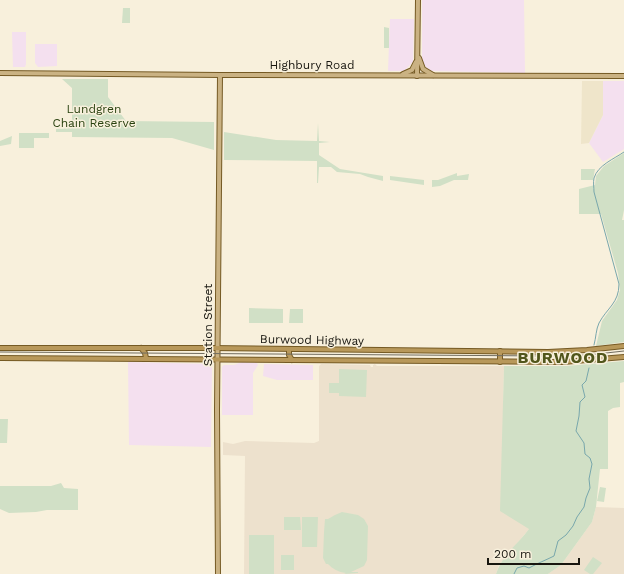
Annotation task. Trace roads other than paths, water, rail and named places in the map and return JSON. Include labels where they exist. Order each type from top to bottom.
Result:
[{"type":"highway","name":"Burwood Highway","points":[[0,348],[573,351],[624,346]]},
{"type":"highway","points":[[141,348],[145,353],[146,358]]},
{"type":"highway","points":[[289,349],[289,355],[292,360]]},
{"type":"highway","points":[[500,351],[500,362]]},
{"type":"highway","name":"Burwood Highway","points":[[0,358],[574,362],[624,357]]},
{"type":"main road","points":[[417,76],[418,0]]},
{"type":"main road","points":[[418,52],[422,67],[434,75]]},
{"type":"main road","points":[[399,76],[414,68],[418,52]]},
{"type":"main road","name":"Highbury Road","points":[[0,73],[624,76]]},
{"type":"main road","name":"Station Street","points":[[218,574],[220,75]]},
{"type":"waterway","points":[[594,345],[598,325],[615,301],[619,284],[594,192],[594,180],[599,169],[624,152]]},
{"type":"waterway","points":[[514,574],[517,568],[524,566],[529,568],[554,556],[558,541],[566,535],[573,526],[584,507],[590,488],[589,479],[592,464],[590,458],[585,454],[584,443],[576,431],[580,402],[585,397],[582,385],[586,381],[589,368]]},
{"type":"tram line","points":[[0,352],[546,356],[588,355],[624,351]]},
{"type":"district","name":"BURWOOD","points":[[563,357]]},
{"type":"park label","name":"Lundgren Chain Reserve","points":[[94,116]]}]
